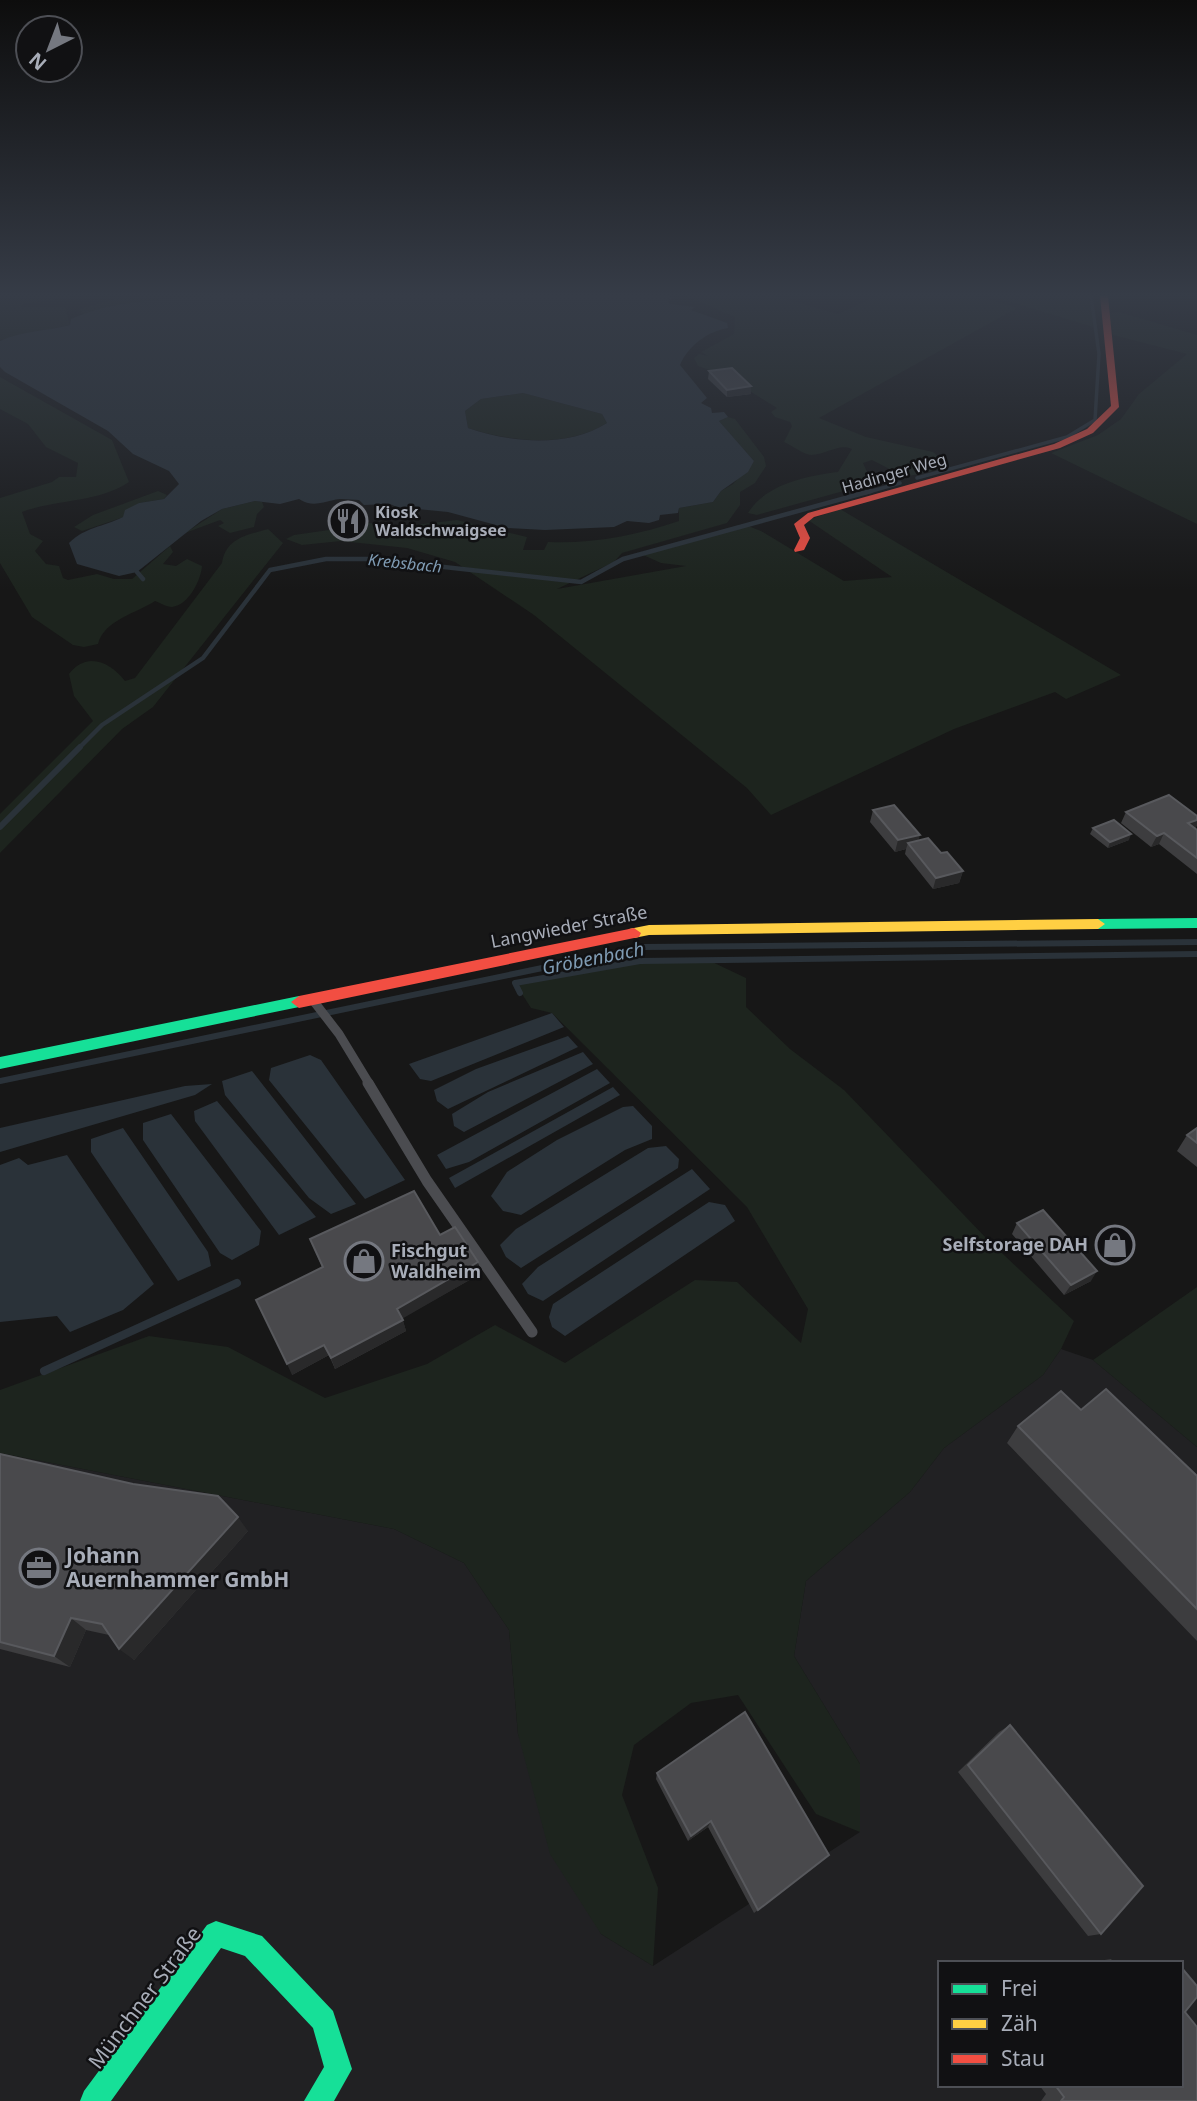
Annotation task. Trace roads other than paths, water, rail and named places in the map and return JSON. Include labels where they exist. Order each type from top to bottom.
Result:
[{"type":"street","name":"Hadinger Weg","points":[[799,550],[805,538],[800,520],[1081,438],[1101,425],[1115,407],[1114,394]]},
{"type":"street","name":"Langwieder Straße","points":[[0,1063],[316,1003],[649,930],[1197,923]]},
{"type":"street","name":"Münchner Straße","points":[[94,2101],[216,1934],[253,1945],[324,2020],[338,2069],[318,2101]]},
{"type":"lane","points":[[316,1003],[427,1181],[532,1332]]},
{"type":"waterway","name":"Krebsbach","points":[[917,478],[1067,437],[1095,420],[1097,394]]},
{"type":"waterway","name":"Krebsbach","points":[[865,493],[900,483]]},
{"type":"waterway","name":"Krebsbach","points":[[0,827],[102,725],[203,658],[270,570],[326,559],[371,559],[581,582],[623,559],[871,491]]},
{"type":"waterway","points":[[137,572],[143,579]]},
{"type":"waterway","name":"Gröbenbach","points":[[0,1081],[643,947],[1197,942]]},
{"type":"waterway","points":[[520,993],[515,983],[640,961],[1197,954]]},
{"type":"waterway","points":[[44,1371],[237,1283]]},
{"type":"place","name":"Kiosk Waldschwaigsee","points":[[348,521]]},
{"type":"place","name":"Selfstorage DAH","points":[[1115,1245]]},
{"type":"place","name":"Fischgut Waldheim","points":[[364,1261]]},
{"type":"place","name":"Johann Auernhammer GmbH","points":[[39,1568]]}]
